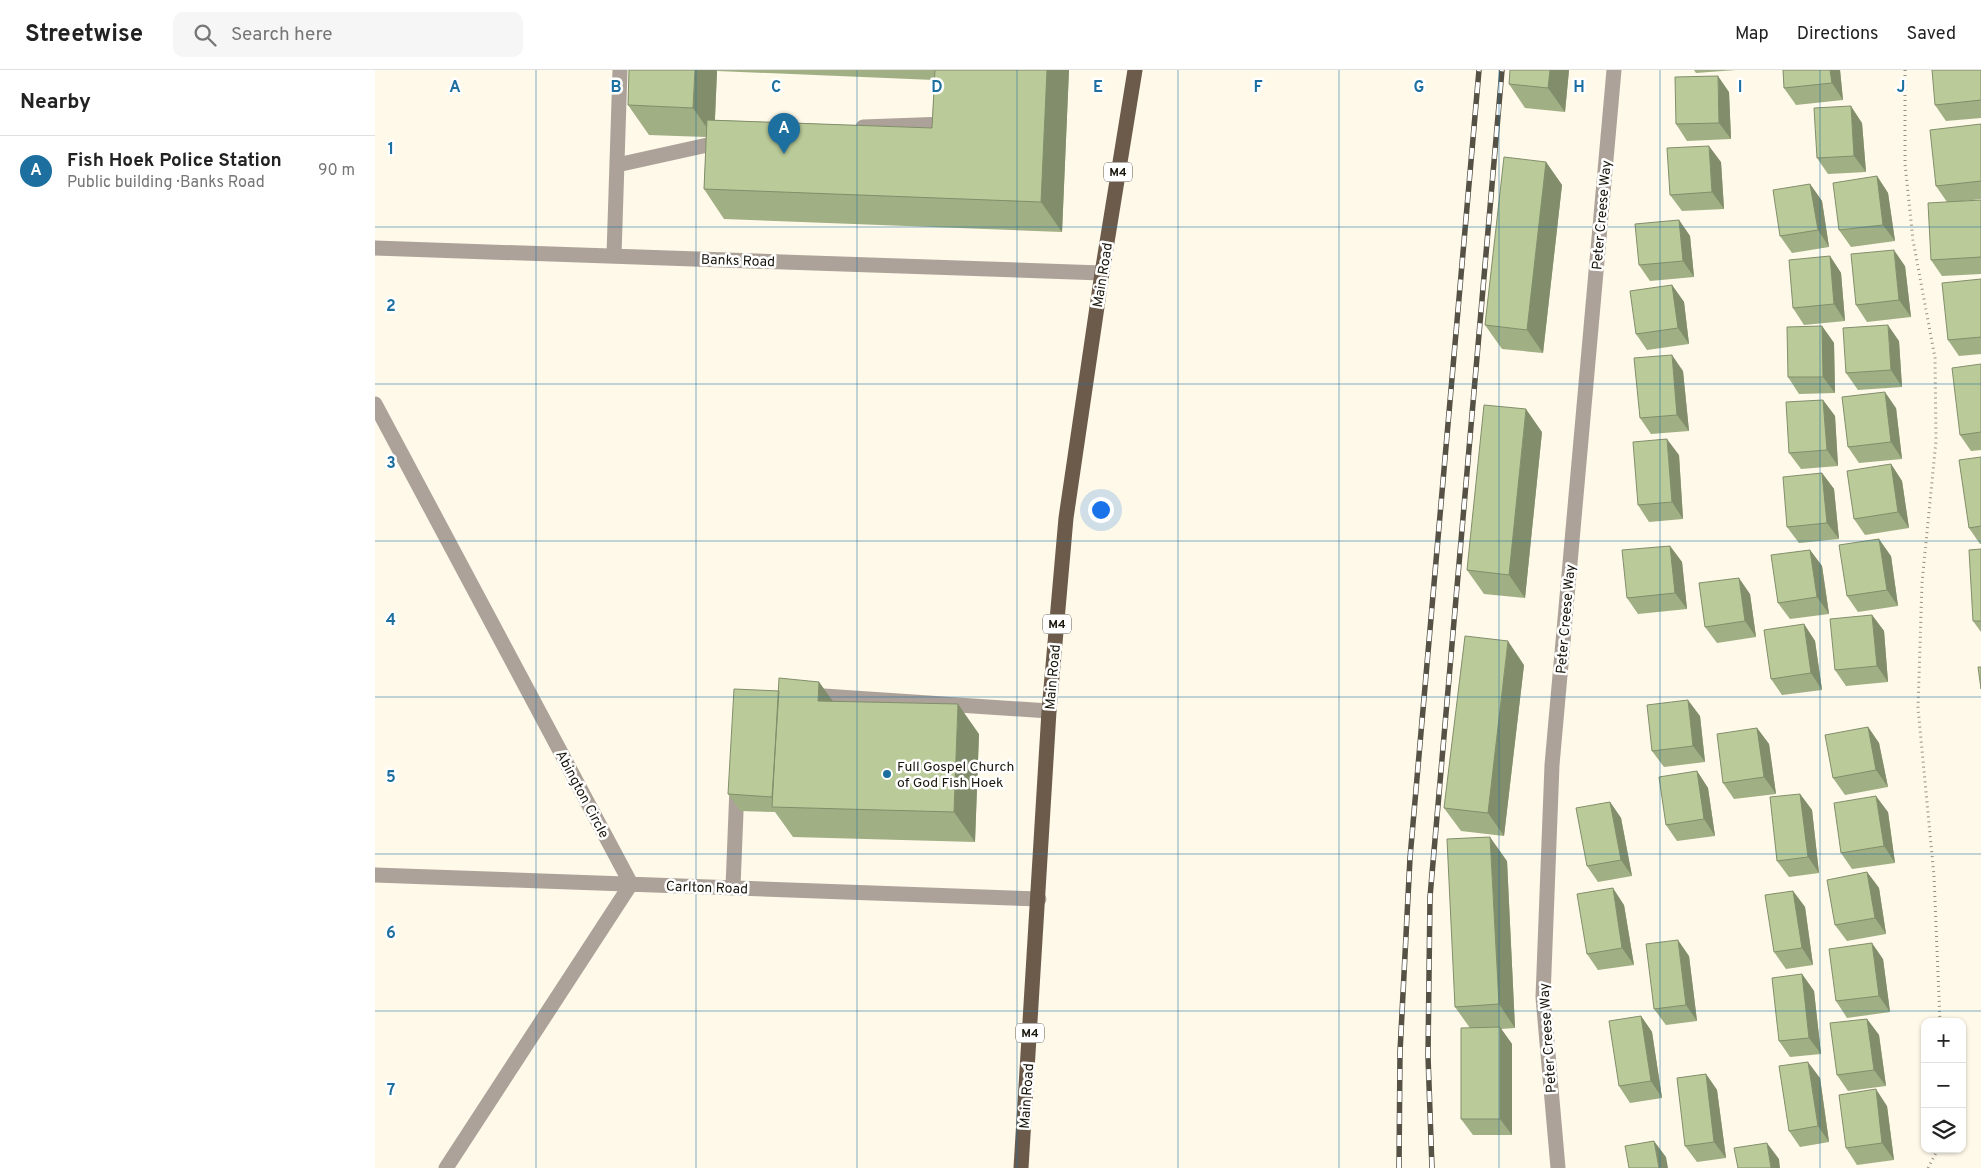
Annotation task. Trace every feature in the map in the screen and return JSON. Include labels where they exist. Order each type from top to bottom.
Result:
[{"type":"main road","name":"Main Road","points":[[1021,1168],[1039,899],[1049,711],[1066,518],[1102,273],[1135,70]]},
{"type":"street","points":[[614,255],[620,70]]},
{"type":"street","name":"Peter Creese Way","points":[[1558,1168],[1543,997],[1552,765],[1614,70]]},
{"type":"street","points":[[847,127],[946,124]]},
{"type":"street","points":[[617,165],[712,144],[741,131]]},
{"type":"street","name":"Banks Road","points":[[375,248],[1102,273]]},
{"type":"street","name":"Abington Circle","points":[[375,404],[631,884]]},
{"type":"street","points":[[792,695],[1049,711]]},
{"type":"street","points":[[733,887],[738,768]]},
{"type":"street","name":"Carlton Road","points":[[375,875],[1039,899]]},
{"type":"street","points":[[446,1168],[631,884]]},
{"type":"path","points":[[1905,70],[1905,164],[1913,240],[1935,358],[1935,441],[1922,583],[1918,708],[1934,876],[1939,1018]]},
{"type":"path","points":[[1928,1168],[1936,1153]]},
{"type":"building","points":[[629,70],[695,70],[693,108],[628,105]]},
{"type":"building","points":[[935,70],[1047,70],[1041,202],[704,189],[707,120],[932,128]]},
{"type":"building","points":[[1510,70],[1550,70],[1548,88],[1509,84]]},
{"type":"building","points":[[1783,70],[1830,70],[1832,83],[1784,88]]},
{"type":"building","points":[[1932,70],[1981,70],[1981,100],[1935,105]]},
{"type":"building","points":[[1718,76],[1719,123],[1676,124],[1675,77]]},
{"type":"building","points":[[1851,106],[1854,156],[1817,158],[1814,108]]},
{"type":"building","points":[[1981,124],[1981,181],[1936,186],[1930,130]]},
{"type":"building","points":[[1709,146],[1712,192],[1670,195],[1667,148]]},
{"type":"building","points":[[1504,157],[1546,162],[1527,330],[1485,325]]},
{"type":"building","points":[[1877,176],[1883,225],[1839,230],[1833,183]]},
{"type":"building","points":[[1810,184],[1818,230],[1780,236],[1773,190]]},
{"type":"building","points":[[1981,200],[1981,257],[1931,260],[1928,203]]},
{"type":"building","points":[[1679,220],[1683,261],[1639,265],[1635,224]]},
{"type":"building","points":[[1894,250],[1899,300],[1856,305],[1851,254]]},
{"type":"building","points":[[1830,256],[1834,304],[1793,308],[1789,260]]},
{"type":"building","points":[[1981,279],[1981,337],[1948,340],[1942,283]]},
{"type":"building","points":[[1672,285],[1678,328],[1636,334],[1630,291]]},
{"type":"building","points":[[1888,325],[1891,370],[1846,373],[1843,328]]},
{"type":"building","points":[[1822,326],[1823,377],[1788,377],[1787,327]]},
{"type":"building","points":[[1672,355],[1677,415],[1640,418],[1634,358]]},
{"type":"building","points":[[1981,364],[1981,432],[1960,435],[1952,368]]},
{"type":"building","points":[[1885,392],[1891,442],[1848,447],[1842,397]]},
{"type":"building","points":[[1823,400],[1827,450],[1789,453],[1786,402]]},
{"type":"building","points":[[1484,405],[1526,409],[1509,575],[1467,570]]},
{"type":"building","points":[[1667,439],[1672,502],[1638,505],[1633,442]]},
{"type":"building","points":[[1981,457],[1981,526],[1969,528],[1959,460]]},
{"type":"building","points":[[1891,464],[1898,512],[1854,519],[1847,471]]},
{"type":"building","points":[[1822,473],[1827,523],[1787,527],[1783,477]]},
{"type":"building","points":[[1879,539],[1887,590],[1847,596],[1839,545]]},
{"type":"building","points":[[1670,546],[1675,593],[1627,598],[1622,550]]},
{"type":"building","points":[[1981,549],[1981,621],[1973,621],[1969,550]]},
{"type":"building","points":[[1810,550],[1817,597],[1778,603],[1771,555]]},
{"type":"building","points":[[1739,578],[1745,621],[1705,627],[1699,583]]},
{"type":"building","points":[[1872,615],[1877,666],[1835,670],[1830,619]]},
{"type":"building","points":[[1804,624],[1811,673],[1771,679],[1764,630]]},
{"type":"building","points":[[1465,636],[1508,641],[1488,813],[1444,808]]},
{"type":"building","points":[[1978,667],[1981,667],[1981,689]]},
{"type":"building","name":"Full Gospel Church of God Fish Hoek","points":[[779,678],[819,682],[818,701],[958,704],[954,812],[772,807]]},
{"type":"building","points":[[734,689],[779,691],[772,797],[728,794]]},
{"type":"building","points":[[1688,700],[1693,746],[1652,751],[1647,705]]},
{"type":"building","points":[[1868,727],[1876,770],[1833,778],[1825,735]]},
{"type":"building","points":[[1757,728],[1764,777],[1723,783],[1717,734]]},
{"type":"building","points":[[1697,771],[1704,819],[1666,825],[1659,777]]},
{"type":"building","points":[[1800,794],[1808,857],[1777,861],[1770,797]]},
{"type":"building","points":[[1876,796],[1884,846],[1841,853],[1834,803]]},
{"type":"building","points":[[1610,802],[1621,860],[1587,866],[1576,808]]},
{"type":"building","points":[[1490,837],[1499,1004],[1455,1007],[1447,839]]},
{"type":"building","points":[[1867,872],[1875,918],[1835,925],[1827,880]]},
{"type":"building","points":[[1613,888],[1622,948],[1587,954],[1577,894]]},
{"type":"building","points":[[1793,891],[1802,948],[1774,952],[1765,895]]},
{"type":"building","points":[[1678,940],[1686,1005],[1654,1009],[1646,944]]},
{"type":"building","points":[[1872,943],[1879,996],[1836,1001],[1829,949]]},
{"type":"building","points":[[1802,974],[1809,1038],[1779,1041],[1772,978]]},
{"type":"building","points":[[1641,1016],[1651,1081],[1619,1086],[1609,1021]]},
{"type":"building","points":[[1867,1019],[1874,1070],[1837,1075],[1830,1023]]},
{"type":"building","points":[[1500,1027],[1500,1119],[1461,1119],[1461,1028]]},
{"type":"building","points":[[1808,1062],[1818,1126],[1789,1131],[1779,1066]]},
{"type":"building","points":[[1706,1074],[1714,1142],[1685,1146],[1677,1078]]},
{"type":"building","points":[[1876,1089],[1882,1143],[1846,1148],[1839,1095]]},
{"type":"building","points":[[1654,1141],[1659,1168],[1629,1168],[1625,1146]]},
{"type":"building","points":[[1767,1143],[1771,1168],[1738,1168],[1734,1148]]},
{"type":"railway","points":[[1399,1168],[1400,1052],[1410,858],[1479,70]]},
{"type":"railway","points":[[1432,1168],[1428,1056],[1430,897],[1502,70]]},
{"type":"place","name":"Fish Hoek Police Station","points":[[784,154]]},
{"type":"place","name":"Full Gospel Church of God Fish Hoek","points":[[887,774]]}]
